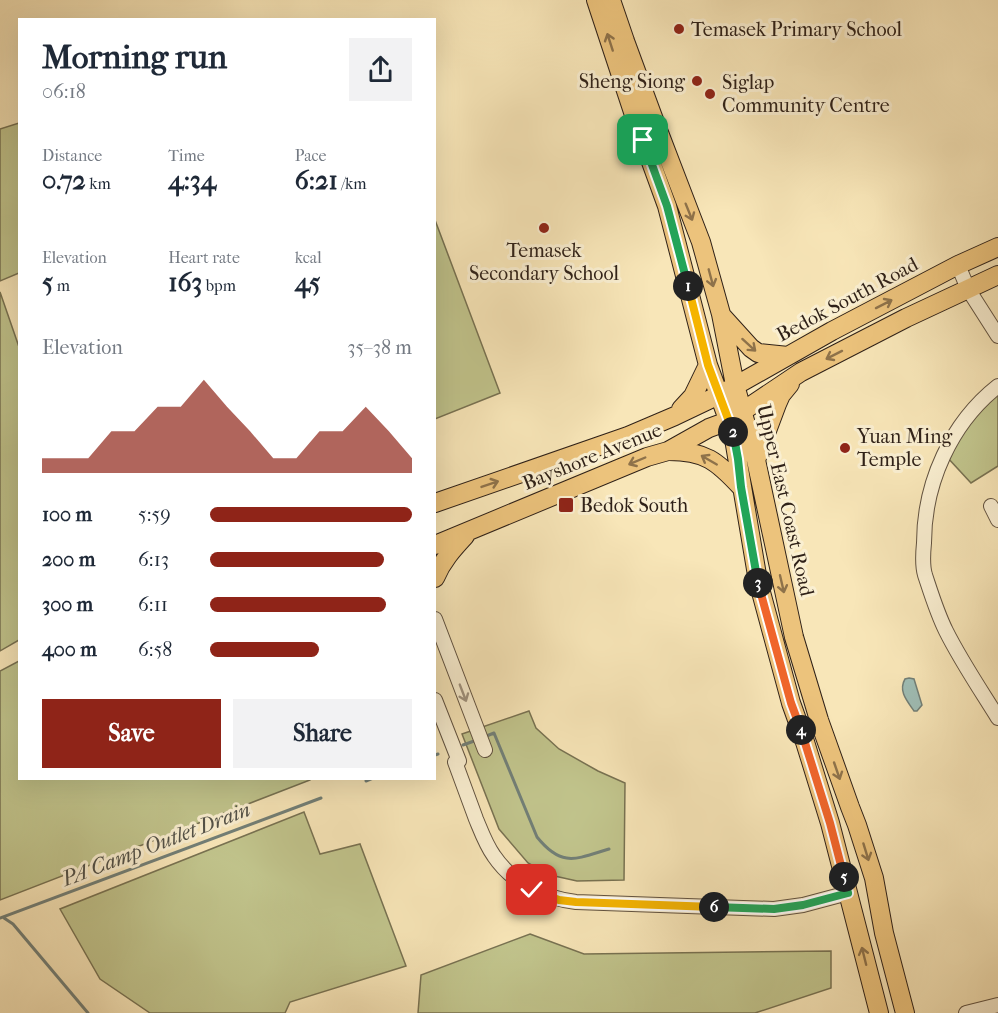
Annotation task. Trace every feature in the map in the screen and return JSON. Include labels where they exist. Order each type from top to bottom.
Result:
[{"type":"main road","name":"Upper East Coast Road","points":[[596,0],[667,206],[708,365],[719,395],[735,416],[756,460],[795,637],[819,720],[858,825],[874,878],[884,933],[905,1013]]},
{"type":"main road","name":"Upper East Coast Road","points":[[611,0],[701,242],[721,314],[735,385],[733,433],[758,581],[791,703],[830,823],[879,1013]]},
{"type":"main road","name":"Bedok South Road","points":[[719,395],[832,331],[958,265],[998,247]]},
{"type":"main road","points":[[735,416],[801,372],[906,318],[998,275]]},
{"type":"main road","points":[[721,314],[758,353],[788,356]]},
{"type":"main road","points":[[675,416],[693,396],[708,365]]},
{"type":"main road","points":[[756,460],[781,395],[801,372]]},
{"type":"main road","name":"Bayshore Avenue","points":[[436,503],[628,436],[719,395]]},
{"type":"main road","name":"Bayshore Avenue","points":[[436,545],[646,457],[668,451],[735,416]]},
{"type":"main road","points":[[668,451],[685,451],[708,458],[726,471],[741,487]]},
{"type":"main road","name":"Bayshore Avenue","points":[[436,498],[463,494]]},
{"type":"main road","name":"Bayshore Avenue","points":[[436,576],[451,550],[470,530]]},
{"type":"street","points":[[958,265],[968,289],[998,336]]},
{"type":"street","points":[[998,386],[983,399],[960,427],[943,455],[927,507],[924,548],[925,573],[939,616],[964,666],[998,718]]},
{"type":"street","points":[[991,506],[998,519]]},
{"type":"street","points":[[436,622],[485,750]]},
{"type":"street","points":[[436,703],[484,838],[494,857],[512,877],[532,890],[559,900],[576,902],[774,909],[803,905],[848,893]]},
{"type":"street","points":[[966,1013],[998,1005]]},
{"type":"green space","points":[[18,123],[18,273],[0,281],[0,129]]},
{"type":"green space","points":[[436,223],[500,393],[436,419]]},
{"type":"green space","points":[[0,292],[18,344],[18,641],[0,651]]},
{"type":"green space","points":[[998,389],[998,466],[971,483],[947,457],[951,447]]},
{"type":"green space","points":[[18,662],[18,780],[310,780],[0,900],[0,671]]},
{"type":"green space","points":[[529,711],[536,728],[559,749],[625,783],[624,880],[577,881],[550,875],[528,863],[499,829],[462,734]]},
{"type":"green space","points":[[304,812],[320,854],[360,844],[406,966],[290,1002],[285,1013],[150,1013],[100,979],[60,909]]},
{"type":"green space","points":[[530,934],[584,954],[831,951],[831,988],[755,1013],[418,1013],[421,975]]},
{"type":"water","points":[[905,679],[914,679],[922,705],[917,711],[914,711],[906,700],[902,688]]},
{"type":"waterway","points":[[484,737],[494,733],[537,837],[546,847],[562,857],[570,858],[587,856],[609,849]]},
{"type":"waterway","points":[[463,745],[477,740]]},
{"type":"waterway","name":"PA Camp Outlet Drain","points":[[0,918],[321,798]]},
{"type":"waterway","name":"PA Camp Outlet Drain","points":[[4,918],[13,924],[88,1013]]},
{"type":"place","name":"Temasek Primary School","points":[[679,29]]},
{"type":"place","name":"Sheng Siong","points":[[697,81]]},
{"type":"place","name":"Siglap Community Centre","points":[[710,94]]},
{"type":"place","name":"Temasek Secondary School","points":[[544,228]]},
{"type":"place","name":"Yuan Ming Temple","points":[[845,448]]},
{"type":"place","name":"Bedok South","points":[[566,505]]},
{"type":"route","points":[[532,890],[559,900],[576,902],[774,909],[803,905],[848,893],[830,823],[791,703],[758,581],[733,433],[708,365],[667,206],[643,140]]}]
